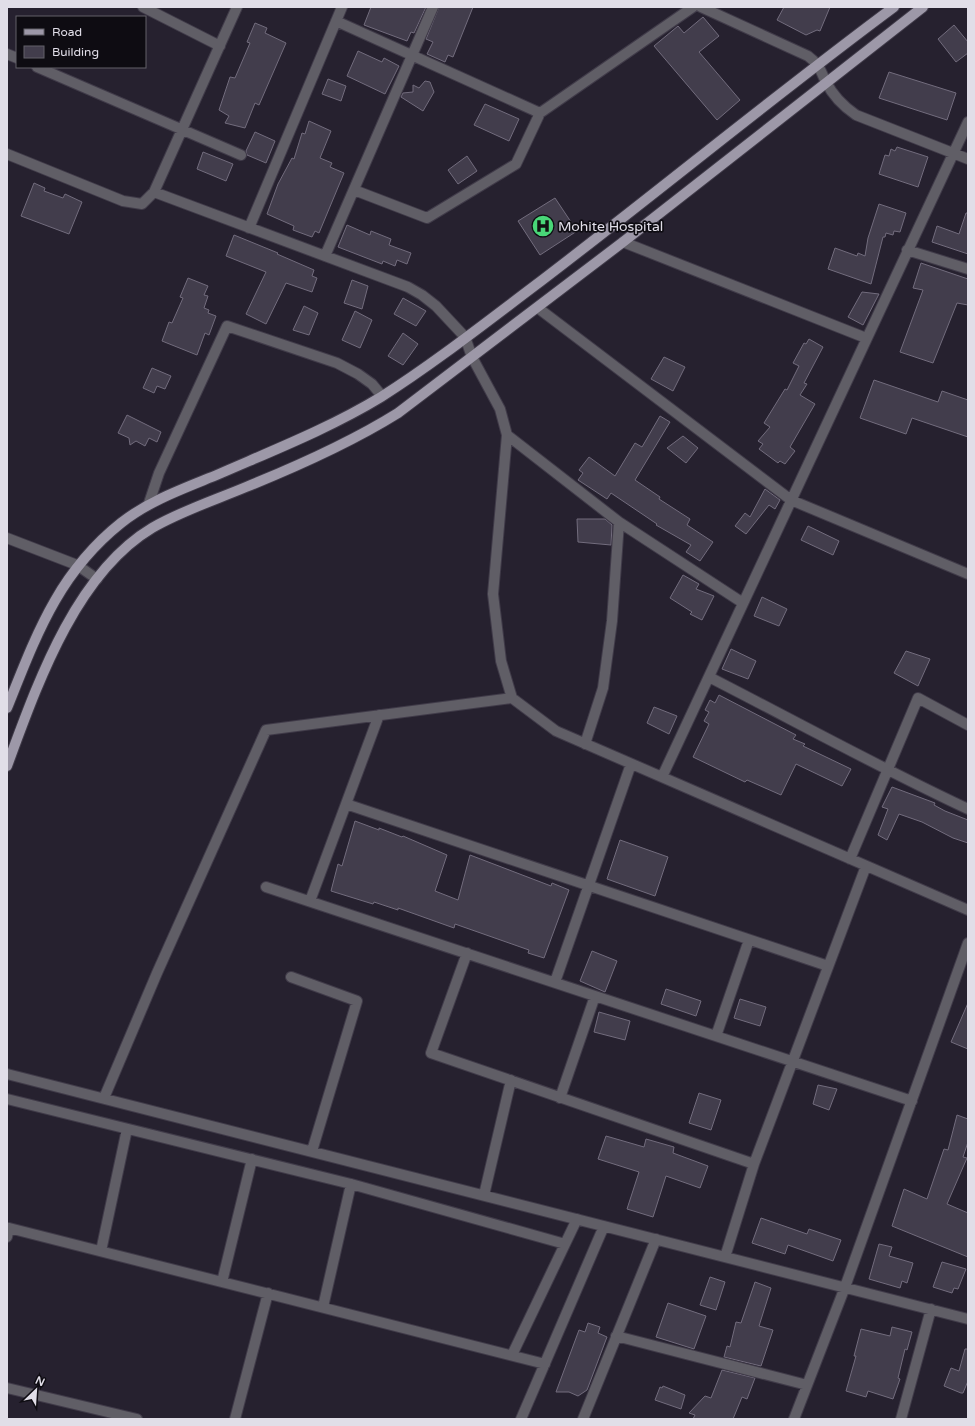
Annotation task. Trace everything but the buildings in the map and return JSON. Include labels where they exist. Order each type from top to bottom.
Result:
[{"type":"main road","points":[[7,708],[42,624],[61,589],[77,565],[121,523],[149,503],[297,441],[382,396],[465,337],[604,233],[818,63],[894,7]]},
{"type":"main road","points":[[7,766],[25,718],[58,641],[79,603],[97,579],[137,539],[153,528],[328,452],[376,427],[434,386],[538,308],[923,7]]},
{"type":"street","points":[[143,7],[220,46]]},
{"type":"street","points":[[7,154],[123,201],[142,204],[154,192],[237,7]]},
{"type":"street","points":[[249,228],[342,7]]},
{"type":"street","points":[[325,256],[433,7]]},
{"type":"street","points":[[354,190],[427,218],[516,164],[540,113],[693,7]]},
{"type":"street","points":[[701,7],[796,49],[818,63],[826,83],[842,106],[856,115],[968,159]]},
{"type":"street","points":[[336,20],[540,113]]},
{"type":"street","points":[[39,68],[241,155]]},
{"type":"street","points":[[662,777],[968,122]]},
{"type":"street","points":[[154,192],[408,287],[422,295],[436,306],[465,337],[472,357],[500,409],[507,435],[493,594],[501,661],[512,698],[556,731],[968,910]]},
{"type":"street","points":[[623,242],[866,338]]},
{"type":"street","points":[[908,250],[968,269]]},
{"type":"street","points":[[538,308],[791,500],[968,574]]},
{"type":"street","points":[[149,503],[159,473],[227,326],[337,363],[358,374],[372,384],[382,396]]},
{"type":"street","points":[[507,435],[619,522],[743,603]]},
{"type":"street","points":[[585,744],[603,688],[612,621],[619,522]]},
{"type":"street","points":[[7,538],[77,565],[97,579]]},
{"type":"street","points":[[709,677],[799,723],[887,771],[968,809]]},
{"type":"street","points":[[104,1098],[157,973],[266,730],[512,698]]},
{"type":"street","points":[[850,859],[918,698],[968,725]]},
{"type":"street","points":[[310,901],[379,715]]},
{"type":"street","points":[[555,982],[631,764]]},
{"type":"street","points":[[346,804],[828,966]]},
{"type":"street","points":[[725,1257],[754,1164],[866,866]]},
{"type":"street","points":[[266,886],[912,1101]]},
{"type":"street","points":[[716,1036],[749,940]]},
{"type":"street","points":[[794,1419],[845,1287],[968,943]]},
{"type":"street","points":[[468,953],[431,1053],[754,1164]]},
{"type":"street","points":[[291,977],[357,1001],[312,1151]]},
{"type":"street","points":[[560,1098],[595,996]]},
{"type":"street","points":[[7,1074],[968,1319]]},
{"type":"street","points":[[484,1195],[511,1080]]},
{"type":"street","points":[[7,1099],[351,1184],[565,1244]]},
{"type":"street","points":[[101,1251],[127,1129]]},
{"type":"street","points":[[222,1282],[252,1159]]},
{"type":"street","points":[[323,1307],[351,1184]]},
{"type":"street","points":[[512,1355],[577,1219]]},
{"type":"street","points":[[521,1419],[604,1226]]},
{"type":"street","points":[[7,1237],[9,1228],[545,1364]]},
{"type":"street","points":[[583,1419],[656,1239]]},
{"type":"street","points":[[235,1419],[268,1293]]},
{"type":"street","points":[[901,1419],[931,1309]]},
{"type":"street","points":[[616,1336],[807,1385]]},
{"type":"street","points":[[7,1388],[137,1419]]},
{"type":"place","name":"Mohite Hospital","points":[[543,226]]}]
